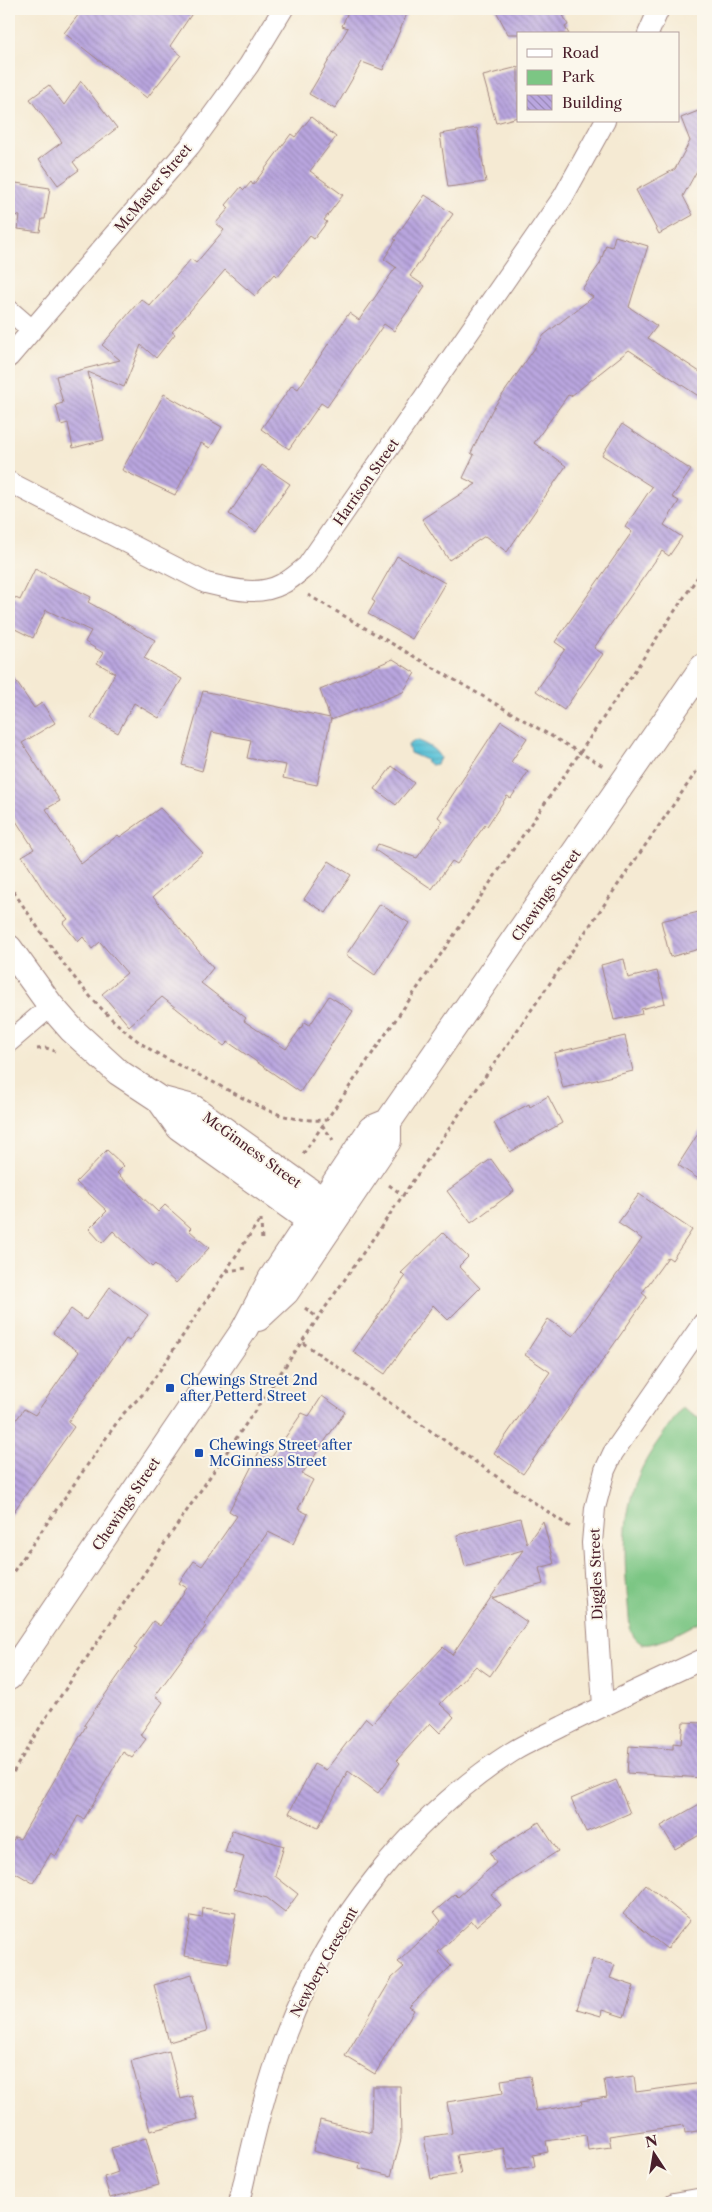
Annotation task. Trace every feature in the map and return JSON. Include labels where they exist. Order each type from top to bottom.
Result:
[{"type":"street","name":"McMaster Street","points":[[9,356],[190,146],[249,66],[283,9]]},
{"type":"street","points":[[649,32],[658,9]]},
{"type":"street","name":"Harrison Street","points":[[9,482],[206,582],[237,591],[267,589],[286,582],[307,566],[342,517],[563,197],[604,122]]},
{"type":"street","points":[[9,310],[32,330]]},
{"type":"street","name":"Chewings Street","points":[[9,1677],[244,1330],[286,1292],[371,1130],[388,1122],[703,667]]},
{"type":"street","name":"McGinness Street","points":[[9,948],[51,1006],[72,1030],[118,1072],[158,1100],[193,1108],[282,1186],[325,1216]]},
{"type":"street","points":[[9,1042],[51,1006]]},
{"type":"street","name":"Diggles Street","points":[[603,1706],[592,1543],[594,1508],[605,1470],[613,1453],[703,1323]]},
{"type":"street","name":"Newbery Crescent","points":[[239,2203],[260,2114],[287,2032],[304,1993],[345,1919],[394,1854],[450,1798],[513,1752],[603,1706],[703,1659]]},
{"type":"street","points":[[674,2203],[703,2198]]},
{"type":"path","points":[[9,1578],[122,1415],[143,1394],[158,1373],[325,1120],[580,752],[703,569]]},
{"type":"path","points":[[286,582],[626,780]]},
{"type":"path","points":[[9,1779],[45,1719],[703,762]]},
{"type":"path","points":[[9,885],[58,956],[98,1005],[145,1046],[277,1116],[308,1121],[325,1120]]},
{"type":"path","points":[[322,1125],[338,1146]]},
{"type":"path","points":[[260,1250],[263,1240],[261,1218]]},
{"type":"path","points":[[226,1271],[255,1267]]},
{"type":"path","points":[[303,1343],[592,1543]]},
{"type":"green space","points":[[682,1408],[703,1421],[703,1620],[665,1639],[643,1644],[635,1638],[630,1629],[625,1568],[626,1527],[629,1507],[634,1487],[646,1460]]},
{"type":"water","points":[[416,740],[436,752],[440,758],[437,764],[431,765],[424,759],[410,753],[408,745]]},
{"type":"building","points":[[83,9],[195,9],[170,46],[181,55],[147,98],[64,33]]},
{"type":"building","points":[[349,9],[409,9],[383,70],[362,62],[335,109],[309,94],[348,28],[342,26]]},
{"type":"building","points":[[495,9],[560,9],[568,25],[565,27],[568,32],[517,32],[517,34],[508,34]]},
{"type":"building","points":[[517,67],[517,117],[496,123],[483,76]]},
{"type":"building","points":[[81,81],[117,128],[73,162],[79,170],[58,185],[39,159],[62,142],[30,99],[49,85],[64,105]]},
{"type":"building","points":[[703,109],[703,171],[699,167],[683,196],[693,215],[659,234],[636,190],[675,169],[690,141],[681,118]]},
{"type":"building","points":[[311,117],[336,137],[310,171],[343,195],[324,220],[327,222],[314,239],[310,236],[277,277],[274,274],[255,296],[225,270],[172,332],[175,334],[156,358],[141,345],[124,387],[88,372],[104,440],[73,448],[68,423],[61,425],[56,405],[63,403],[56,376],[120,360],[102,345],[141,299],[150,306],[191,259],[196,263],[224,230],[216,223],[229,208],[226,205],[241,187],[244,190],[251,182],[253,185],[291,134],[295,137]]},
{"type":"building","points":[[477,128],[486,182],[448,187],[440,134]]},
{"type":"building","points":[[9,182],[50,188],[45,219],[42,219],[40,232],[18,229],[20,216],[9,214]]},
{"type":"building","points":[[425,195],[453,214],[410,276],[425,286],[394,331],[384,324],[327,407],[321,403],[289,449],[261,429],[292,385],[298,389],[349,313],[359,320],[396,267],[384,259],[396,240],[394,239]]},
{"type":"building","points":[[615,236],[648,246],[629,307],[657,326],[648,338],[703,374],[703,399],[629,350],[571,396],[568,395],[534,443],[566,466],[507,552],[485,536],[449,560],[422,519],[476,484],[463,478],[474,455],[471,453],[492,410],[544,335],[593,297],[582,289],[600,264],[606,245],[612,247]]},
{"type":"building","points":[[164,394],[222,427],[210,448],[201,443],[175,495],[122,470]]},
{"type":"building","points":[[622,424],[691,470],[672,497],[679,501],[664,525],[682,537],[669,556],[662,551],[594,648],[603,654],[564,710],[536,691],[565,649],[555,642],[632,532],[625,527],[652,487],[602,455]]},
{"type":"building","points":[[262,465],[290,484],[256,532],[229,514]]},
{"type":"building","points":[[397,556],[445,583],[412,639],[368,614],[375,602],[372,600]]},
{"type":"building","points":[[35,569],[91,597],[88,602],[155,640],[144,658],[182,679],[159,718],[134,703],[118,733],[91,718],[115,673],[97,663],[103,653],[85,642],[91,631],[46,610],[33,638],[9,626],[9,595],[20,600]]},
{"type":"building","points":[[393,659],[415,673],[403,692],[331,720],[331,718],[317,785],[283,778],[286,765],[247,758],[251,740],[212,732],[202,771],[182,765],[203,691],[330,718],[320,690]]},
{"type":"building","points":[[9,671],[34,708],[42,703],[55,723],[22,743],[60,801],[46,809],[81,864],[118,835],[120,837],[160,808],[203,853],[153,897],[213,968],[201,983],[246,1018],[244,1021],[286,1049],[305,1022],[310,1025],[329,996],[353,1011],[300,1092],[228,1042],[224,1046],[162,997],[129,1026],[102,994],[127,973],[100,942],[92,949],[83,937],[78,942],[63,923],[68,919],[49,899],[22,856],[34,849],[9,810]]},
{"type":"building","points":[[501,721],[527,738],[511,762],[528,772],[511,798],[507,796],[487,826],[485,825],[457,864],[452,861],[432,889],[375,850],[378,844],[417,858],[443,821],[438,817]]},
{"type":"building","points":[[392,766],[414,783],[396,805],[375,789]]},
{"type":"building","points":[[329,861],[351,875],[326,913],[304,899]]},
{"type":"building","points":[[380,904],[409,923],[375,975],[346,955]]},
{"type":"building","points":[[703,911],[703,948],[670,957],[661,921]]},
{"type":"building","points":[[624,959],[628,978],[657,971],[665,1003],[641,1009],[642,1014],[614,1020],[601,965]]},
{"type":"building","points":[[625,1036],[633,1071],[563,1088],[554,1053]]},
{"type":"building","points":[[548,1096],[562,1123],[510,1152],[494,1123],[529,1104],[530,1107]]},
{"type":"building","points":[[703,1126],[703,1182],[678,1165]]},
{"type":"building","points":[[107,1150],[124,1166],[117,1173],[158,1212],[165,1205],[191,1228],[189,1230],[209,1248],[176,1283],[155,1264],[152,1267],[113,1231],[102,1243],[89,1229],[107,1211],[76,1182]]},
{"type":"building","points":[[491,1159],[514,1191],[471,1223],[447,1191]]},
{"type":"building","points":[[639,1194],[692,1230],[672,1260],[668,1257],[642,1293],[647,1297],[523,1474],[494,1453],[550,1372],[525,1355],[548,1319],[573,1336],[642,1239],[618,1223]]},
{"type":"building","points":[[443,1233],[468,1257],[459,1266],[480,1288],[448,1320],[433,1305],[385,1374],[353,1352],[405,1277],[401,1273]]},
{"type":"building","points":[[110,1287],[148,1315],[129,1341],[126,1339],[68,1422],[74,1427],[9,1518],[9,1430],[24,1409],[35,1415],[79,1352],[53,1333],[71,1309],[86,1320]]},
{"type":"building","points":[[322,1396],[345,1412],[302,1474],[313,1480],[298,1509],[308,1514],[293,1544],[268,1532],[204,1624],[206,1626],[155,1696],[163,1702],[140,1735],[146,1739],[132,1758],[123,1752],[84,1819],[78,1816],[56,1856],[51,1853],[33,1883],[9,1869],[9,1847],[15,1837],[20,1839],[86,1726],[84,1725],[137,1649],[134,1648],[153,1621],[160,1626],[187,1588],[179,1583],[194,1561],[202,1566],[237,1516],[229,1511],[259,1452],[271,1458],[302,1413],[309,1416]]},
{"type":"building","points":[[520,1518],[527,1544],[543,1521],[554,1564],[539,1568],[543,1584],[492,1598],[527,1622],[490,1676],[476,1666],[440,1704],[454,1717],[440,1733],[430,1723],[397,1760],[400,1763],[378,1793],[348,1771],[318,1828],[289,1813],[314,1764],[326,1770],[366,1718],[372,1723],[443,1647],[452,1655],[523,1550],[465,1566],[457,1535]]},
{"type":"building","points":[[683,1722],[703,1723],[703,1778],[627,1773],[629,1746],[673,1749],[673,1743],[681,1744]]},
{"type":"building","points":[[616,1780],[630,1813],[586,1832],[571,1799]]},
{"type":"building","points":[[703,1802],[703,1833],[675,1849],[661,1826]]},
{"type":"building","points":[[539,1822],[558,1851],[491,1894],[501,1905],[476,1926],[472,1921],[438,1952],[451,1966],[409,2007],[414,2010],[375,2074],[345,2056],[392,1978],[404,1967],[398,1962],[441,1921],[434,1912],[455,1894],[458,1897],[496,1863],[490,1853]]},
{"type":"building","points":[[232,1830],[284,1846],[275,1876],[298,1894],[285,1912],[267,1898],[234,1889],[244,1857],[225,1852]]},
{"type":"building","points":[[646,1885],[690,1920],[667,1949],[623,1914]]},
{"type":"building","points":[[203,1908],[236,1913],[228,1963],[184,1956],[191,1916],[202,1918]]},
{"type":"building","points":[[593,1959],[615,1965],[610,1978],[634,1986],[624,2017],[602,2010],[601,2016],[577,2009]]},
{"type":"building","points":[[192,1974],[207,2031],[169,2042],[154,1985]]},
{"type":"building","points":[[169,2051],[181,2099],[192,2096],[198,2119],[150,2131],[131,2061]]},
{"type":"building","points":[[530,2076],[536,2111],[582,2104],[581,2101],[607,2097],[604,2080],[634,2076],[636,2092],[703,2083],[703,2130],[685,2133],[684,2125],[609,2136],[611,2147],[588,2150],[586,2135],[546,2141],[548,2152],[533,2155],[535,2166],[508,2170],[504,2148],[457,2155],[461,2174],[431,2179],[424,2137],[452,2133],[447,2102],[503,2093],[501,2080]]},
{"type":"building","points":[[372,2086],[400,2086],[401,2139],[391,2176],[359,2168],[360,2163],[313,2151],[320,2120],[371,2133]]},
{"type":"building","points":[[146,2138],[159,2185],[110,2198],[104,2177],[118,2172],[111,2148]]},
{"type":"place","name":"Chewings Street 2nd after Petterd Street","points":[[170,1388]]},
{"type":"place","name":"Chewings Street after McGinness Street","points":[[199,1453]]}]
